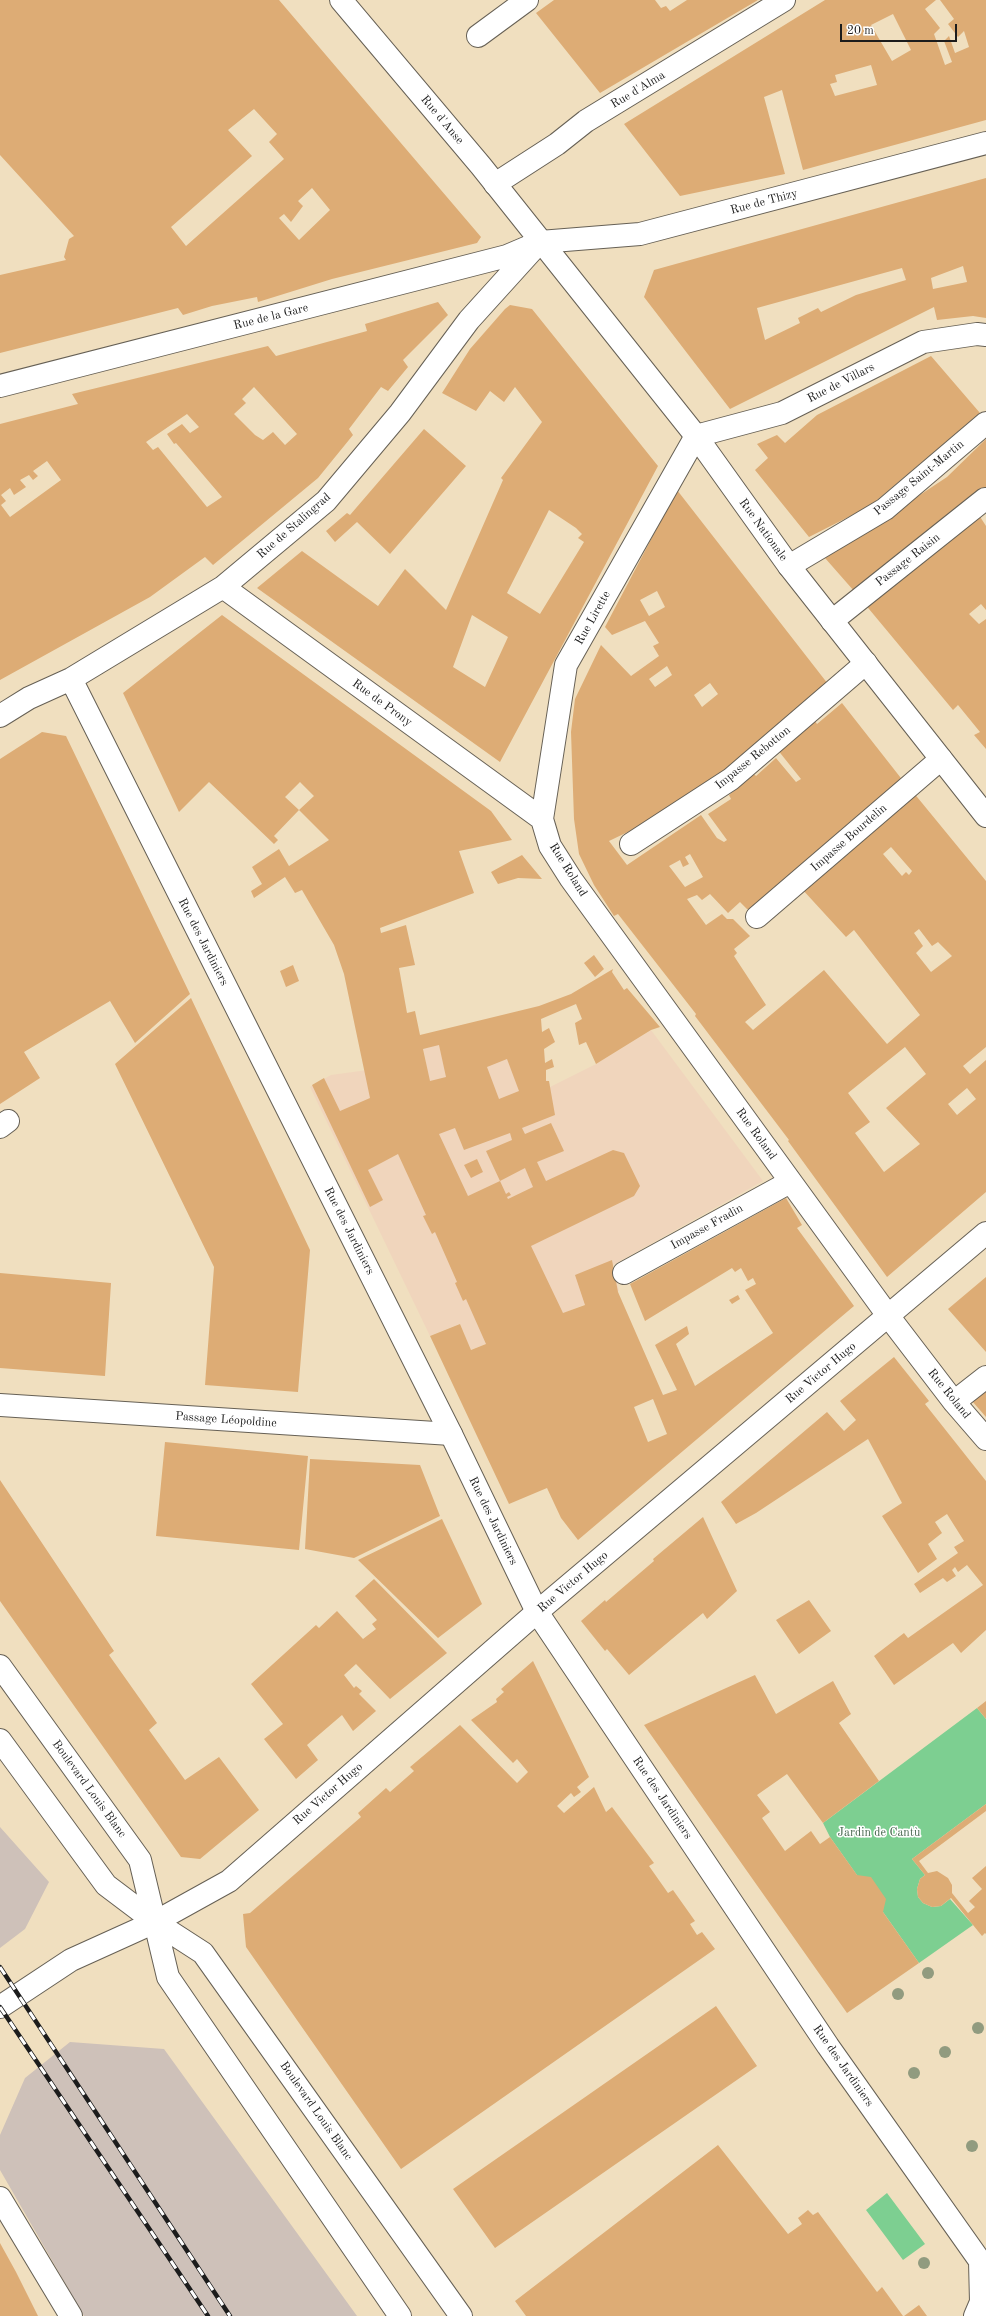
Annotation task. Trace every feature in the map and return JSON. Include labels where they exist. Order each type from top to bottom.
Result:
[{"type":"street","name":"Rue d'Anse","points":[[341,0],[495,184],[540,242]]},
{"type":"street","points":[[478,36],[527,0]]},
{"type":"street","name":"Rue d'Alma","points":[[495,184],[557,144],[586,121],[784,0]]},
{"type":"street","name":"Rue de Thizy","points":[[540,242],[640,234],[986,143]]},
{"type":"street","name":"Rue de la Gare","points":[[0,386],[507,256],[540,242]]},
{"type":"street","name":"Rue Nationale","points":[[540,242],[696,436],[789,566],[986,816]]},
{"type":"street","name":"Rue de Stalingrad","points":[[0,716],[29,698],[71,679],[222,587],[326,501],[400,413],[470,320],[540,242]]},
{"type":"street","name":"Rue de Villars","points":[[696,436],[782,413],[923,342],[977,334],[986,335]]},
{"type":"street","name":"Passage Saint-Martin","points":[[789,566],[885,510],[986,423]]},
{"type":"street","name":"Rue Lirette","points":[[542,819],[566,665],[696,436]]},
{"type":"street","name":"Passage Raisin","points":[[832,621],[985,499]]},
{"type":"street","name":"Rue de Prony","points":[[222,587],[542,819]]},
{"type":"street","name":"Impasse Rebotton","points":[[631,844],[731,779],[866,663]]},
{"type":"street","name":"Rue des Jardiniers","points":[[71,679],[451,1434],[537,1612],[828,2046],[983,2260],[981,2302],[975,2316]]},
{"type":"street","name":"Impasse Bourdelin","points":[[757,917],[941,759]]},
{"type":"street","name":"Rue Roland","points":[[542,819],[550,846],[571,879],[889,1317],[954,1402],[986,1439]]},
{"type":"street","name":"Impasse Fradin","points":[[624,1273],[790,1182]]},
{"type":"street","name":"Rue Victor Hugo","points":[[0,2007],[71,1960],[155,1922],[229,1881],[537,1612],[889,1317],[986,1233]]},
{"type":"street","points":[[954,1402],[986,1377]]},
{"type":"street","name":"Passage Léopoldine","points":[[0,1405],[451,1434]]},
{"type":"street","name":"Boulevard Louis Blanc","points":[[0,1666],[140,1860],[168,1978],[400,2316]]},
{"type":"street","name":"Boulevard Louis Blanc","points":[[0,1740],[106,1885],[155,1922],[203,1953],[461,2316]]},
{"type":"street","points":[[0,2198],[71,2316]]},
{"type":"shaded area","points":[[651,1030],[763,1181],[613,1265],[619,1291],[471,1350],[460,1324],[430,1336],[310,1087],[331,1075],[426,1062],[420,1035],[545,1063],[546,1080],[549,1081],[550,1087],[596,1064]]},
{"type":"shaded area","points":[[0,1827],[49,1882],[25,1929],[0,1948]]},
{"type":"shaded area","points":[[70,2042],[164,2049],[357,2316],[84,2316],[0,2170],[0,2135],[25,2078]]},
{"type":"green space","name":"Jardin de Cantù","points":[[977,1708],[986,1719],[986,1804],[912,1859],[925,1875],[920,1879],[917,1889],[918,1897],[923,1903],[932,1907],[941,1906],[950,1899],[973,1925],[919,1963],[830,1837],[823,1823]]},
{"type":"green space","points":[[887,2193],[925,2244],[903,2260],[866,2210]]},
{"type":"building","points":[[0,0],[279,0],[481,237],[477,243],[332,279],[258,302],[257,297],[212,306],[183,315],[178,308],[0,353],[0,275],[66,260],[64,257],[69,239],[74,236],[0,155]],"holes":[[[254,109],[277,134],[269,142],[284,159],[186,246],[171,227],[252,156],[228,130]],[[312,188],[330,210],[299,240],[279,218],[284,214],[291,222],[303,206],[298,201]]]},
{"type":"building","points":[[554,0],[655,0],[661,8],[666,6],[670,11],[687,0],[758,0],[600,93],[536,13]]},
{"type":"building","points":[[825,0],[936,0],[925,9],[940,28],[934,34],[945,65],[952,62],[944,41],[949,36],[955,53],[969,47],[964,31],[958,37],[948,24],[954,19],[940,0],[986,0],[986,120],[803,170],[782,90],[764,97],[785,174],[680,196],[624,124]],"holes":[[[893,14],[911,50],[892,61],[871,25]],[[871,65],[877,85],[835,96],[830,84],[837,82],[835,75]]]},
{"type":"building","points":[[986,178],[986,318],[973,316],[937,320],[934,307],[730,409],[644,297],[654,270]],"holes":[[[963,266],[967,282],[933,289],[931,278]],[[902,268],[906,280],[856,295],[821,312],[818,308],[798,318],[800,323],[765,340],[757,308]]]},
{"type":"building","points":[[438,302],[448,315],[403,360],[408,367],[388,391],[381,387],[349,429],[353,435],[318,478],[213,565],[205,557],[150,597],[0,680],[0,424],[78,404],[72,394],[268,346],[276,356],[367,331],[365,324]],"holes":[[[254,387],[297,434],[285,445],[273,432],[263,440],[255,435],[234,414],[246,403],[242,399]],[[187,414],[199,427],[190,433],[182,424],[167,434],[174,444],[176,443],[222,497],[207,507],[158,447],[153,450],[146,442]],[[47,461],[61,480],[10,517],[1,505],[6,501],[1,495],[10,488],[14,495],[26,487],[20,480],[29,475],[33,480],[38,476],[33,471]]]},
{"type":"building","points":[[510,305],[532,309],[658,466],[500,762],[257,588],[302,551],[378,606],[405,569],[446,610],[503,480],[501,478],[542,422],[515,387],[504,402],[490,391],[476,411],[442,393],[470,349]],"holes":[[[549,510],[576,528],[582,534],[578,538],[584,542],[540,614],[507,593]],[[472,615],[508,637],[485,687],[453,667]]]},
{"type":"building","points":[[931,356],[980,413],[870,506],[809,537],[755,470],[768,458],[757,444],[777,435],[785,443],[817,415]]},
{"type":"building","points":[[424,429],[466,466],[390,554],[357,522],[335,542],[326,531],[347,513],[350,515]]},
{"type":"building","points":[[986,439],[986,488],[854,591],[825,558],[947,477]]},
{"type":"building","points":[[677,490],[828,684],[740,761],[634,829],[609,841],[627,865],[701,815],[717,838],[724,842],[727,840],[708,814],[731,799],[729,795],[754,774],[756,776],[776,758],[796,782],[801,779],[777,749],[814,720],[817,724],[842,703],[904,782],[754,909],[747,909],[740,902],[728,913],[710,894],[702,900],[697,895],[687,899],[706,925],[722,914],[727,919],[733,919],[750,936],[734,949],[737,953],[734,956],[766,1005],[745,1022],[753,1030],[824,970],[887,1044],[920,1015],[854,930],[846,937],[802,889],[913,792],[986,881],[986,1047],[963,1066],[970,1074],[986,1060],[986,1192],[887,1277],[788,1141],[789,1140],[695,1016],[696,1014],[618,914],[614,916],[594,885],[579,854],[574,819],[571,732],[575,699],[601,645],[631,676],[659,656],[653,646],[659,643],[645,621],[612,635],[605,627]],"holes":[[[657,591],[665,607],[649,616],[640,600]],[[667,666],[672,675],[655,687],[649,679]],[[710,683],[718,694],[702,707],[694,695]],[[891,847],[912,871],[909,875],[906,872],[902,876],[883,854]],[[690,854],[703,877],[685,887],[669,866],[680,860],[683,867],[689,864],[685,857]],[[919,929],[932,946],[938,942],[952,956],[931,972],[916,953],[923,946],[914,933]],[[905,1047],[926,1074],[886,1108],[920,1144],[884,1172],[855,1133],[870,1122],[848,1093]],[[967,1088],[976,1099],[957,1115],[948,1104]]]},
{"type":"building","points":[[977,512],[986,526],[986,610],[981,604],[969,614],[979,624],[986,619],[986,749],[974,735],[980,732],[958,705],[953,710],[864,603]]},
{"type":"building","points":[[222,615],[491,811],[512,840],[459,851],[474,893],[380,928],[381,933],[406,925],[415,965],[399,968],[407,1013],[415,1011],[420,1035],[539,1006],[571,994],[613,969],[612,972],[624,990],[627,988],[660,1027],[651,1030],[596,1064],[586,1042],[579,1045],[575,1023],[582,1019],[576,1004],[541,1019],[542,1032],[549,1028],[555,1042],[544,1049],[545,1063],[552,1059],[554,1067],[546,1070],[546,1081],[549,1081],[555,1115],[522,1128],[525,1134],[551,1123],[564,1151],[537,1162],[546,1181],[613,1150],[624,1153],[640,1186],[634,1196],[531,1246],[563,1313],[585,1305],[575,1275],[612,1260],[618,1292],[663,1395],[677,1390],[655,1345],[687,1326],[689,1334],[676,1344],[695,1386],[773,1333],[745,1290],[756,1284],[753,1278],[748,1281],[741,1268],[735,1272],[732,1268],[645,1321],[630,1284],[786,1198],[802,1225],[797,1228],[854,1306],[578,1540],[561,1518],[547,1488],[509,1504],[430,1336],[460,1324],[471,1350],[486,1344],[466,1299],[463,1301],[455,1283],[457,1282],[435,1232],[432,1234],[423,1216],[426,1215],[398,1154],[368,1170],[383,1200],[370,1207],[312,1085],[324,1078],[340,1111],[370,1098],[344,974],[334,945],[302,890],[295,893],[285,877],[254,898],[251,891],[262,884],[252,867],[279,849],[289,866],[329,840],[299,810],[274,836],[278,840],[274,844],[209,782],[179,812],[123,693]],"holes":[[[300,782],[314,796],[299,810],[285,797]],[[439,1045],[446,1077],[430,1081],[423,1049]],[[507,1059],[519,1091],[499,1099],[487,1067]],[[455,1128],[464,1150],[510,1133],[512,1140],[486,1151],[500,1181],[468,1196],[439,1134]],[[525,1168],[533,1187],[508,1199],[507,1197],[511,1195],[509,1192],[506,1194],[500,1181]],[[653,1399],[667,1434],[648,1442],[634,1407]]]},
{"type":"building","points":[[42,732],[66,736],[190,994],[135,1043],[110,1001],[24,1052],[40,1078],[0,1104],[0,759]]},
{"type":"building","points":[[522,855],[542,879],[518,878],[498,884],[491,872]]},
{"type":"building","points":[[594,955],[604,969],[595,977],[584,963]]},
{"type":"building","points":[[293,965],[299,981],[286,987],[280,971]]},
{"type":"building","points":[[191,998],[310,1250],[298,1392],[205,1385],[214,1267],[115,1064]]},
{"type":"building","points":[[477,1159],[483,1172],[471,1178],[464,1165]]},
{"type":"building","points":[[0,1273],[111,1283],[105,1376],[0,1368]]},
{"type":"building","points":[[986,1277],[986,1352],[948,1309]]},
{"type":"building","points":[[738,1295],[740,1299],[732,1304],[729,1300]]},
{"type":"building","points":[[894,1357],[929,1401],[925,1404],[986,1481],[986,1630],[961,1653],[953,1643],[894,1685],[874,1656],[904,1633],[908,1638],[983,1585],[967,1565],[958,1572],[955,1567],[952,1570],[956,1576],[947,1582],[943,1578],[920,1593],[914,1584],[958,1553],[954,1547],[964,1541],[947,1514],[935,1522],[942,1533],[928,1544],[937,1559],[918,1573],[882,1516],[902,1503],[868,1439],[756,1513],[736,1524],[721,1502],[827,1412],[844,1431],[856,1420],[840,1401]]},
{"type":"building","points":[[986,1390],[986,1417],[972,1401]]},
{"type":"building","points":[[165,1442],[308,1456],[299,1550],[156,1536]]},
{"type":"building","points":[[310,1459],[420,1465],[440,1516],[354,1558],[305,1549]]},
{"type":"building","points":[[0,1480],[114,1651],[109,1655],[157,1723],[149,1730],[185,1780],[219,1757],[259,1810],[200,1859],[181,1857],[0,1601]]},
{"type":"building","points":[[703,1517],[737,1591],[707,1619],[703,1613],[629,1675],[607,1649],[605,1651],[581,1621],[605,1600],[606,1602],[654,1561],[653,1559]]},
{"type":"building","points":[[442,1519],[482,1604],[438,1638],[358,1560]]},
{"type":"building","points":[[374,1579],[447,1653],[390,1699],[356,1664],[344,1675],[354,1688],[356,1686],[362,1691],[359,1694],[376,1711],[353,1731],[342,1715],[307,1745],[318,1760],[296,1779],[264,1739],[283,1724],[251,1684],[316,1625],[319,1628],[337,1611],[363,1639],[376,1629],[372,1624],[377,1620],[355,1596]]},
{"type":"building","points":[[809,1600],[831,1631],[799,1654],[776,1620]]},
{"type":"building","points":[[533,1661],[589,1777],[577,1787],[581,1792],[574,1797],[571,1793],[557,1806],[564,1813],[594,1787],[606,1812],[612,1807],[654,1863],[649,1866],[668,1893],[673,1890],[695,1921],[690,1924],[697,1935],[702,1932],[715,1949],[401,2169],[246,1947],[243,1914],[250,1913],[361,1817],[358,1813],[386,1788],[390,1792],[414,1771],[410,1767],[460,1725],[517,1783],[528,1772],[517,1759],[513,1763],[471,1720],[497,1702],[496,1699],[504,1692],[501,1689]]},
{"type":"building","points":[[755,1675],[776,1714],[833,1681],[851,1714],[839,1723],[879,1781],[823,1823],[787,1774],[757,1795],[770,1812],[762,1818],[785,1851],[811,1831],[820,1844],[830,1837],[857,1875],[871,1877],[886,1899],[883,1912],[919,1963],[847,2013],[644,1725]]},
{"type":"building","points":[[986,1701],[986,1719],[977,1708]]},
{"type":"building","points":[[986,1804],[986,1811],[919,1861],[928,1873],[937,1871],[948,1878],[952,1885],[952,1893],[968,1913],[975,1907],[969,1901],[982,1889],[972,1878],[986,1866],[986,1934],[985,1933],[982,1936],[951,1898],[941,1906],[932,1907],[923,1903],[918,1897],[917,1889],[920,1879],[925,1875],[912,1859]]},
{"type":"building","points":[[716,2006],[757,2066],[495,2248],[453,2189]]},
{"type":"building","points":[[718,2145],[788,2234],[802,2224],[798,2218],[808,2210],[813,2215],[818,2212],[877,2292],[882,2287],[903,2316],[526,2316],[515,2301]]},
{"type":"building","points":[[0,2243],[16,2272],[38,2316],[0,2316]]},
{"type":"building","points":[[919,2305],[927,2316],[904,2316]]},
{"type":"railway","points":[[0,1967],[230,2316]]},
{"type":"railway","points":[[0,2007],[208,2316]]}]
